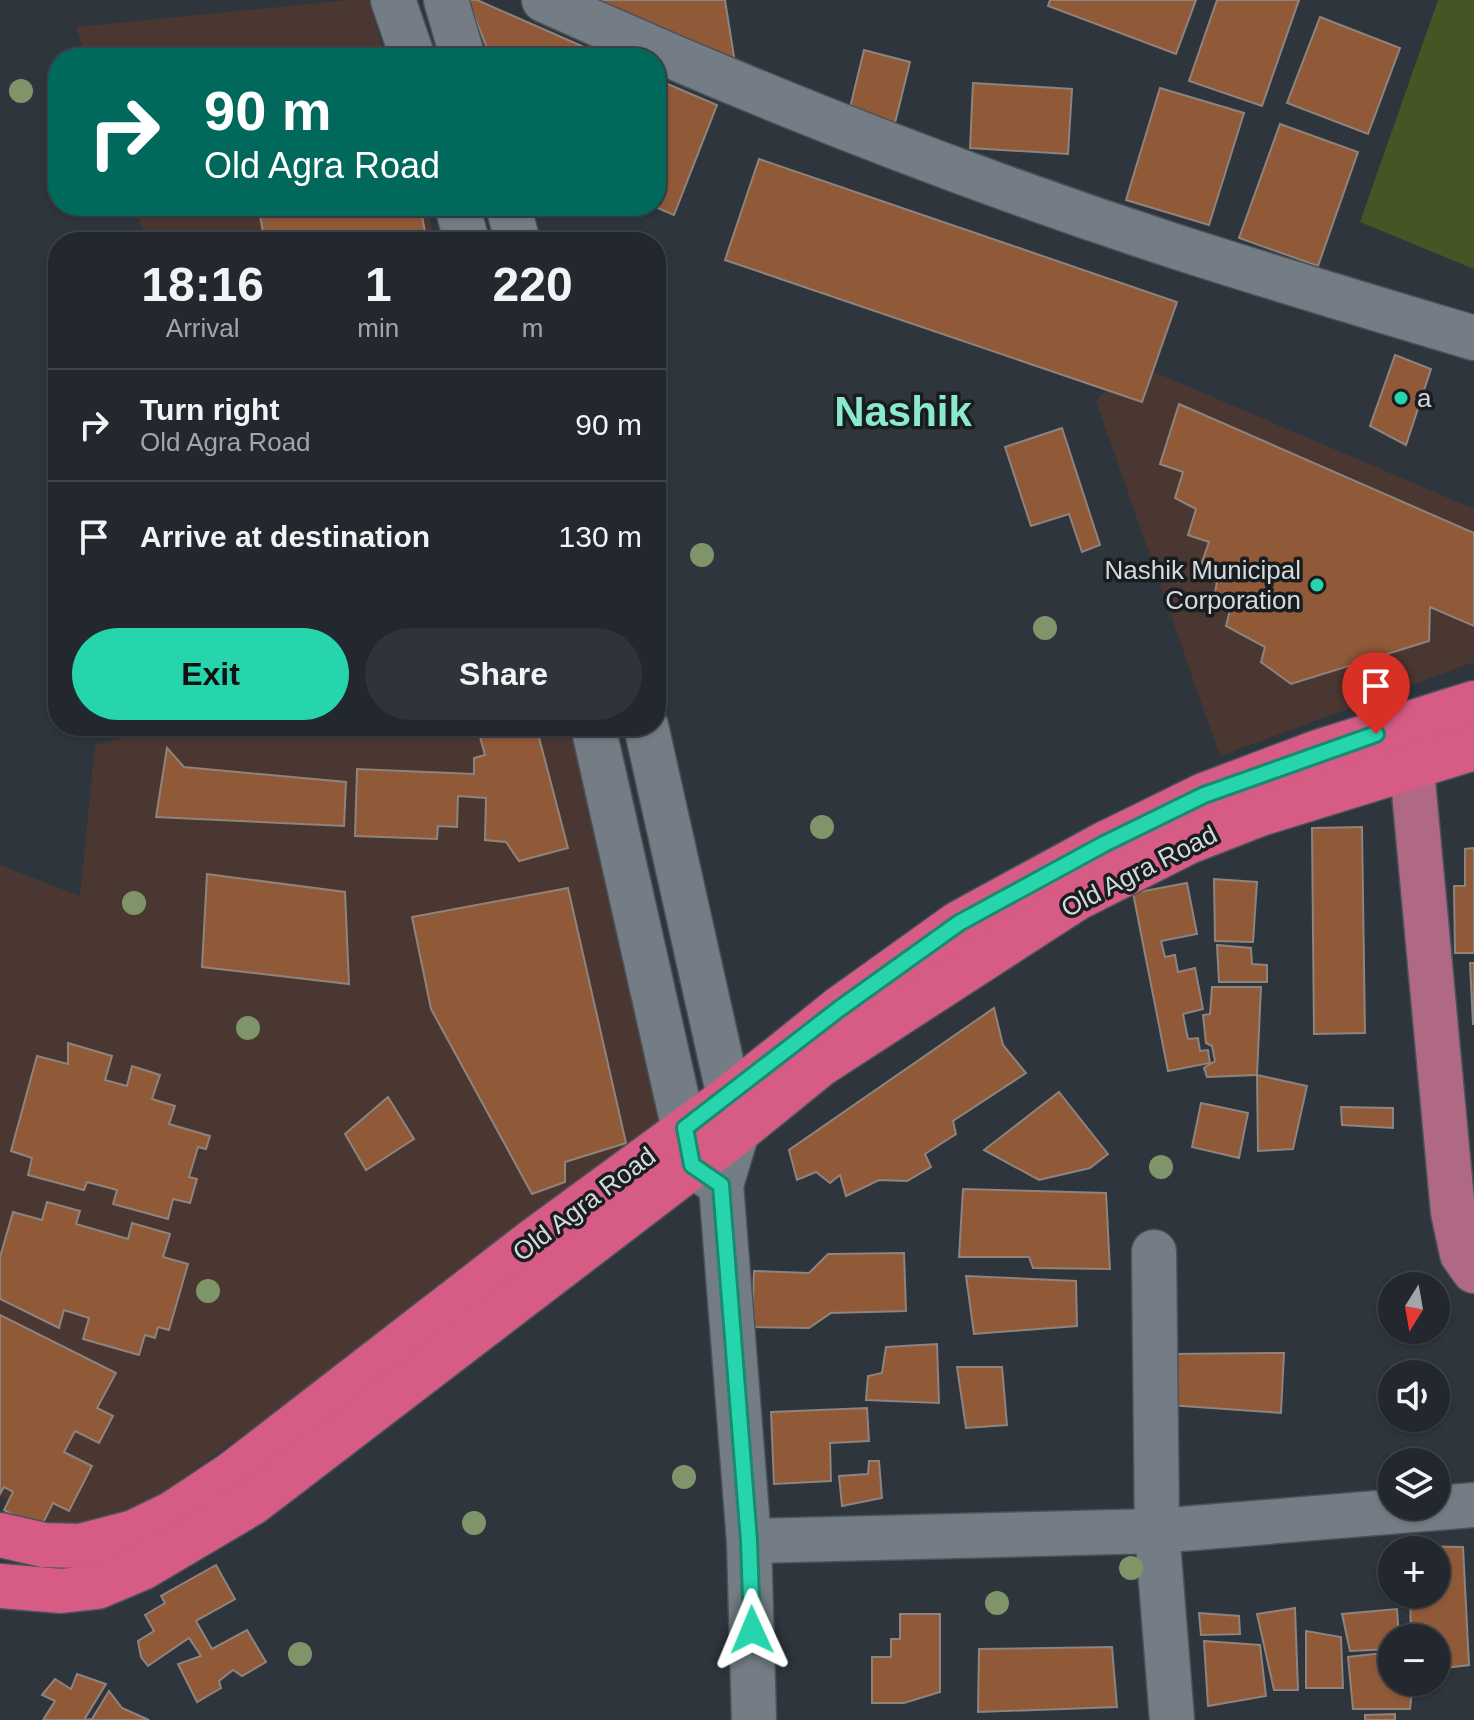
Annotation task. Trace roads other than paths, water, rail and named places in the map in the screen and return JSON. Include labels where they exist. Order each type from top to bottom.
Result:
[{"type":"highway","name":"Old Agra Road","points":[[0,1586],[61,1591],[97,1587],[142,1568],[190,1542],[252,1503],[700,1159],[732,1115],[839,1009],[959,923],[1104,844],[1204,795],[1318,752],[1474,703]]},
{"type":"highway","name":"Old Agra Road","points":[[732,1115],[821,1064],[1077,898],[1188,842],[1260,814],[1412,770],[1474,748]]},
{"type":"highway","name":"Old Agra Road","points":[[0,1535],[44,1545],[80,1546],[134,1532],[173,1513],[700,1159]]},
{"type":"main road","points":[[1404,725],[1412,770],[1453,1212],[1462,1254],[1474,1271]]},
{"type":"street","points":[[393,0],[410,48]]},
{"type":"street","points":[[446,0],[460,48]]},
{"type":"street","points":[[544,0],[653,48]]},
{"type":"street","points":[[666,54],[909,152],[1172,246],[1474,338]]},
{"type":"street","points":[[595,736],[700,1159],[749,1541],[754,1720]]},
{"type":"street","points":[[648,736],[732,1115]]},
{"type":"street","points":[[1154,1252],[1157,1531],[1172,1720]]},
{"type":"street","points":[[749,1541],[1157,1531],[1474,1505]]},
{"type":"place","name":"a","points":[[1401,398]]},
{"type":"place","name":"Nashik Municipal Corporation","points":[[1317,585]]},
{"type":"district","name":"Nashik","points":[[903,411]]}]
